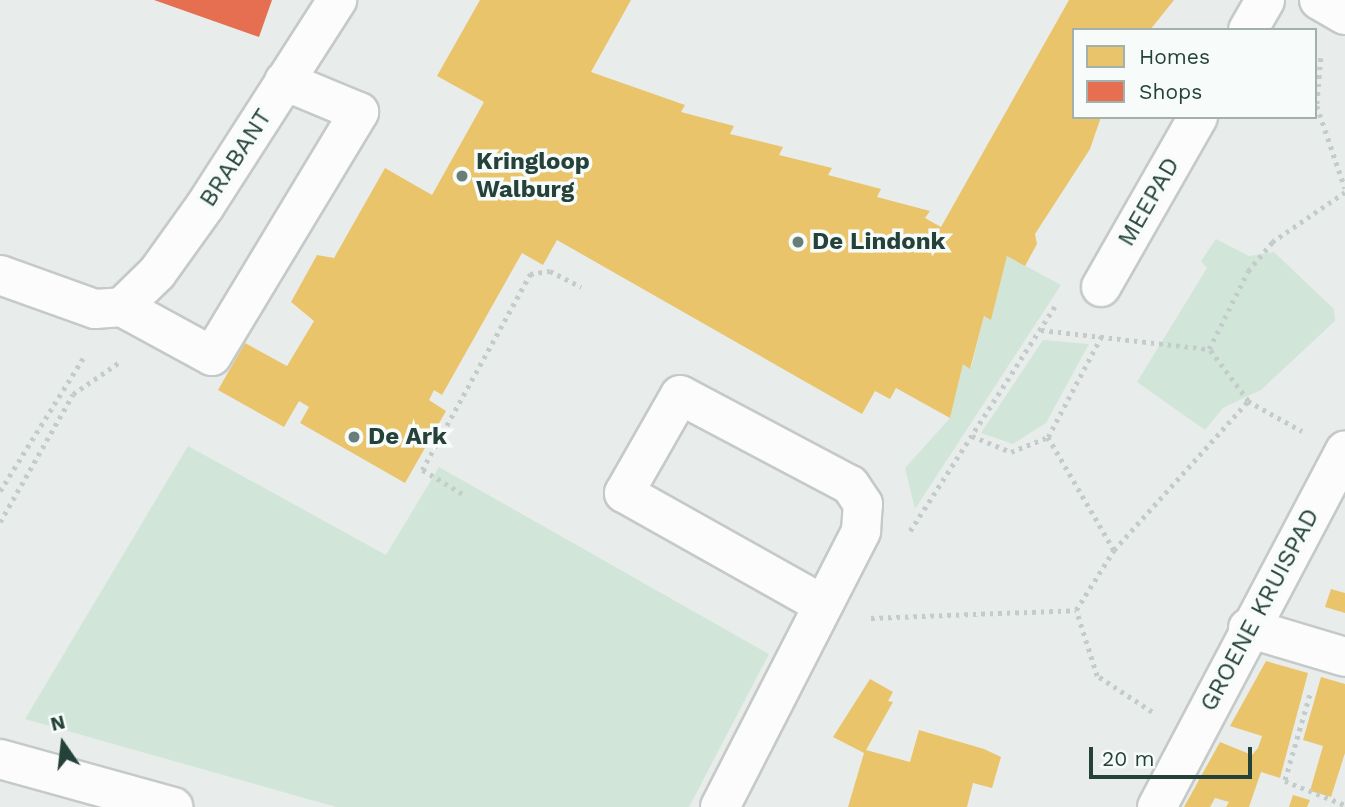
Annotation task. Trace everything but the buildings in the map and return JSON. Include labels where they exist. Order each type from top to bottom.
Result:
[{"type":"street","name":"BRABANT","points":[[122,307],[157,273],[205,206],[337,0]]},
{"type":"street","points":[[1249,28],[1265,0]]},
{"type":"street","points":[[0,275],[95,309],[122,307],[212,356],[359,112],[284,81]]},
{"type":"street","name":"MEEPAD","points":[[1101,287],[1197,119]]},
{"type":"street","points":[[720,807],[861,531],[863,504],[850,485],[680,395],[625,493],[822,604]]},
{"type":"street","name":"GROENE KRUISPAD","points":[[1157,807],[1248,628],[1345,450]]},
{"type":"street","points":[[1248,628],[1334,654]]},
{"type":"street","points":[[0,759],[173,807]]},
{"type":"path","points":[[1209,349],[1230,299],[1272,242],[1345,190],[1317,106],[1332,8]]},
{"type":"path","points":[[462,494],[422,470],[530,274],[550,271],[581,286]]},
{"type":"path","points":[[904,538],[1076,273],[1125,300],[1109,316],[1101,339],[1048,437],[1011,452],[972,436]]},
{"type":"path","points":[[0,522],[73,394],[141,348],[158,326]]},
{"type":"path","points":[[1041,330],[1101,339],[1209,349],[1248,401],[1309,435]]},
{"type":"path","points":[[0,491],[68,374],[91,348]]},
{"type":"path","points":[[1163,719],[1097,677],[1076,610],[1114,550],[1248,401]]},
{"type":"path","points":[[1048,437],[1114,550]]},
{"type":"path","points":[[822,604],[858,618],[1076,610]]},
{"type":"path","points":[[1334,654],[1284,781],[1345,805]]},
{"type":"green space","points":[[1216,239],[1249,256],[1274,252],[1334,309],[1335,321],[1261,390],[1223,408],[1205,430],[1137,382],[1207,268],[1201,261]]},
{"type":"green space","points":[[1007,256],[1061,285],[915,509],[905,468],[950,418],[963,364],[971,368],[984,316],[991,319]]},
{"type":"green space","points":[[1043,340],[1089,344],[1046,423],[1013,444],[981,433]]},
{"type":"green space","points":[[188,446],[386,555],[439,467],[769,654],[689,807],[336,807],[25,719]]},
{"type":"place","name":"Kringloop Walburg","points":[[462,176]]},
{"type":"place","name":"De Lindonk","points":[[798,242]]},
{"type":"place","name":"De Ark","points":[[354,437]]}]
